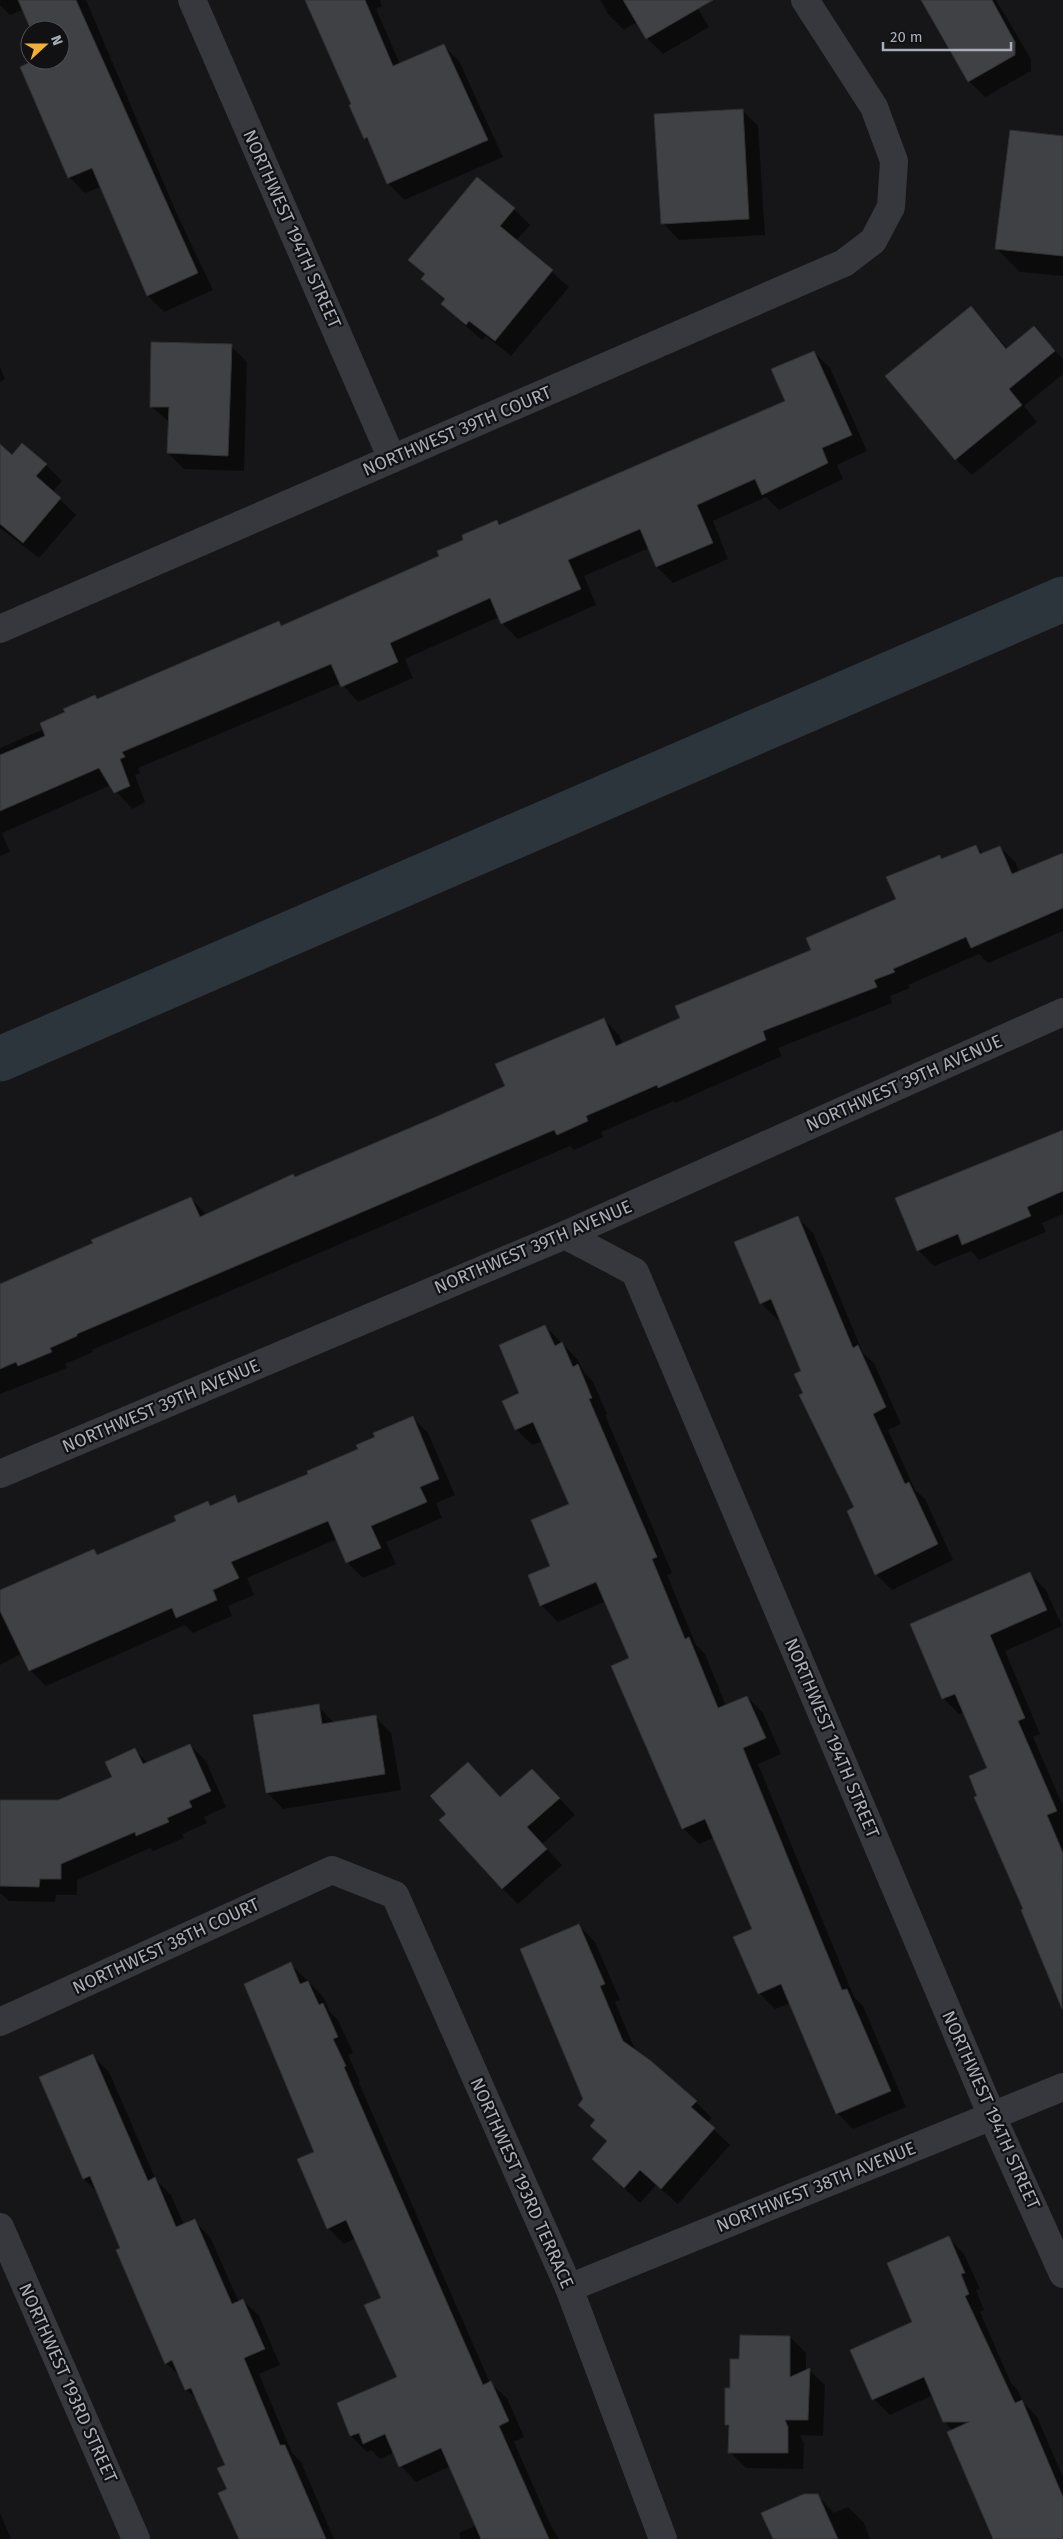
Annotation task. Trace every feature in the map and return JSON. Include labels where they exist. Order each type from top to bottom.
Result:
[{"type":"street","name":"NORTHWEST 194TH STREET","points":[[192,0],[392,459]]},
{"type":"street","name":"NORTHWEST 39TH COURT","points":[[0,629],[844,263],[873,241],[892,207],[894,161],[874,107],[805,0]]},
{"type":"street","name":"NORTHWEST 39TH AVENUE","points":[[0,1474],[565,1235],[1063,1012]]},
{"type":"street","name":"NORTHWEST 194TH STREET","points":[[565,1235],[635,1272],[992,2116],[1063,2274]]},
{"type":"street","name":"NORTHWEST 38TH COURT","points":[[0,2022],[332,1870]]},
{"type":"street","name":"NORTHWEST 193RD TERRACE","points":[[332,1870],[395,1895],[568,2288],[663,2539]]},
{"type":"street","name":"NORTHWEST 38TH AVENUE","points":[[568,2288],[1063,2087]]},
{"type":"street","name":"NORTHWEST 193RD STREET","points":[[0,2227],[136,2539]]},
{"type":"building","points":[[18,0],[76,0],[198,273],[147,296],[92,168],[68,178],[21,70],[70,70],[70,20],[27,20]]},
{"type":"building","points":[[305,0],[365,0],[393,66],[444,44],[488,140],[387,184],[367,137],[364,139],[349,105],[351,104]]},
{"type":"building","points":[[623,0],[713,0],[646,39]]},
{"type":"building","points":[[921,0],[992,0],[1015,42],[1015,55],[968,82]]},
{"type":"building","points":[[743,109],[749,219],[661,224],[654,114]]},
{"type":"building","points":[[1010,130],[1063,136],[1063,256],[995,249]]},
{"type":"building","points":[[477,177],[515,208],[500,226],[553,270],[495,341],[469,321],[466,325],[441,304],[445,299],[421,279],[425,274],[408,260]]},
{"type":"building","points":[[971,306],[1006,349],[1034,326],[1055,351],[1009,389],[1022,405],[955,460],[885,376]]},
{"type":"building","points":[[151,342],[232,344],[228,456],[167,453],[169,407],[150,407]]},
{"type":"building","points":[[814,351],[852,435],[822,448],[828,463],[762,495],[755,479],[697,505],[713,543],[656,567],[640,529],[568,560],[581,589],[501,624],[490,598],[390,643],[398,662],[341,687],[331,664],[122,752],[125,757],[120,759],[130,786],[114,793],[99,768],[0,811],[0,755],[45,736],[40,723],[65,712],[63,709],[95,695],[97,699],[279,621],[281,626],[439,556],[437,551],[463,540],[462,535],[497,520],[499,525],[785,401],[771,369]]},
{"type":"building","points":[[22,443],[47,464],[36,476],[61,498],[23,543],[0,524],[0,444],[12,455]]},
{"type":"building","points":[[976,845],[980,854],[1000,846],[1012,874],[1063,853],[1063,908],[971,948],[966,937],[893,969],[895,972],[874,980],[877,987],[763,1031],[766,1040],[658,1088],[657,1085],[586,1116],[588,1121],[557,1135],[554,1130],[77,1334],[77,1336],[50,1348],[52,1352],[18,1366],[16,1362],[0,1369],[0,1284],[93,1243],[91,1240],[191,1197],[200,1217],[293,1174],[295,1177],[438,1116],[505,1086],[495,1064],[604,1018],[616,1046],[680,1018],[675,1006],[811,950],[806,938],[896,899],[886,877],[940,855],[941,859]]},
{"type":"building","points":[[1063,1130],[1063,1191],[1027,1207],[1031,1216],[962,1245],[958,1234],[917,1251],[895,1198]]},
{"type":"building","points":[[798,1216],[853,1348],[858,1345],[886,1407],[873,1414],[905,1484],[909,1482],[938,1544],[875,1575],[847,1511],[854,1507],[799,1395],[803,1393],[794,1374],[801,1371],[771,1299],[760,1304],[734,1242]]},
{"type":"building","points":[[545,1325],[555,1346],[562,1342],[573,1367],[578,1364],[592,1398],[589,1399],[657,1557],[652,1559],[685,1639],[689,1637],[718,1708],[747,1696],[766,1738],[743,1748],[842,1990],[847,1989],[891,2091],[836,2114],[781,1984],[758,1994],[733,1937],[752,1929],[705,1819],[682,1829],[611,1666],[629,1658],[596,1582],[540,1606],[528,1575],[550,1566],[531,1520],[569,1504],[533,1422],[515,1430],[502,1401],[519,1393],[499,1345]]},
{"type":"building","points":[[413,1416],[439,1479],[420,1487],[427,1502],[371,1526],[381,1548],[346,1563],[328,1521],[231,1562],[239,1578],[213,1590],[217,1600],[176,1618],[172,1608],[29,1671],[0,1611],[0,1590],[94,1549],[97,1555],[176,1521],[174,1516],[208,1501],[210,1506],[235,1495],[238,1503],[308,1474],[307,1471],[358,1449],[356,1445],[375,1437],[373,1433]]},
{"type":"building","points":[[1030,1572],[1047,1610],[990,1635],[1025,1718],[1018,1721],[1057,1811],[1047,1815],[1063,1853],[1062,2009],[1021,1910],[1023,1909],[974,1797],[977,1796],[969,1776],[987,1768],[955,1694],[942,1699],[910,1624]]},
{"type":"building","points":[[319,1704],[322,1724],[376,1715],[385,1774],[266,1793],[253,1715]]},
{"type":"building","points":[[190,1744],[211,1791],[189,1801],[192,1807],[167,1818],[169,1822],[136,1836],[135,1832],[61,1864],[61,1879],[40,1879],[39,1887],[0,1886],[0,1800],[58,1800],[112,1777],[105,1762],[135,1748],[143,1764]]},
{"type":"building","points":[[468,1762],[500,1797],[532,1769],[560,1798],[527,1827],[547,1849],[502,1889],[439,1820],[446,1814],[430,1796]]},
{"type":"building","points":[[579,1924],[605,1984],[600,1986],[623,2041],[651,2061],[697,2101],[691,2107],[715,2128],[661,2189],[640,2170],[624,2188],[592,2159],[607,2141],[590,2126],[595,2120],[578,2105],[583,2099],[520,1949]]},
{"type":"building","points":[[291,1962],[300,1984],[308,1981],[319,2005],[323,2003],[338,2037],[333,2039],[346,2066],[344,2067],[483,2385],[491,2381],[509,2421],[499,2426],[549,2539],[481,2539],[441,2448],[399,2467],[385,2434],[363,2444],[359,2433],[350,2436],[337,2403],[397,2377],[364,2305],[381,2298],[346,2220],[327,2229],[297,2159],[314,2152],[244,1984]]},
{"type":"building","points":[[93,2054],[148,2181],[155,2177],[176,2227],[195,2219],[232,2304],[243,2299],[265,2349],[244,2358],[280,2445],[285,2445],[326,2539],[239,2539],[218,2493],[227,2489],[217,2468],[225,2465],[191,2388],[185,2390],[172,2360],[165,2364],[116,2250],[120,2248],[90,2176],[83,2179],[39,2077]]},
{"type":"building","points":[[949,2236],[965,2273],[961,2274],[969,2294],[965,2296],[1015,2403],[1022,2400],[1063,2497],[1063,2539],[993,2539],[947,2432],[969,2422],[943,2422],[924,2377],[872,2400],[850,2350],[912,2322],[887,2263]]},
{"type":"building","points":[[740,2335],[790,2336],[790,2377],[810,2368],[808,2420],[785,2420],[788,2427],[788,2453],[728,2453],[729,2425],[725,2425],[725,2388],[730,2388],[730,2359],[739,2359]]},
{"type":"building","points":[[804,2494],[818,2494],[838,2539],[773,2539],[761,2513]]},
{"type":"waterway","points":[[0,1059],[1063,599]]}]
